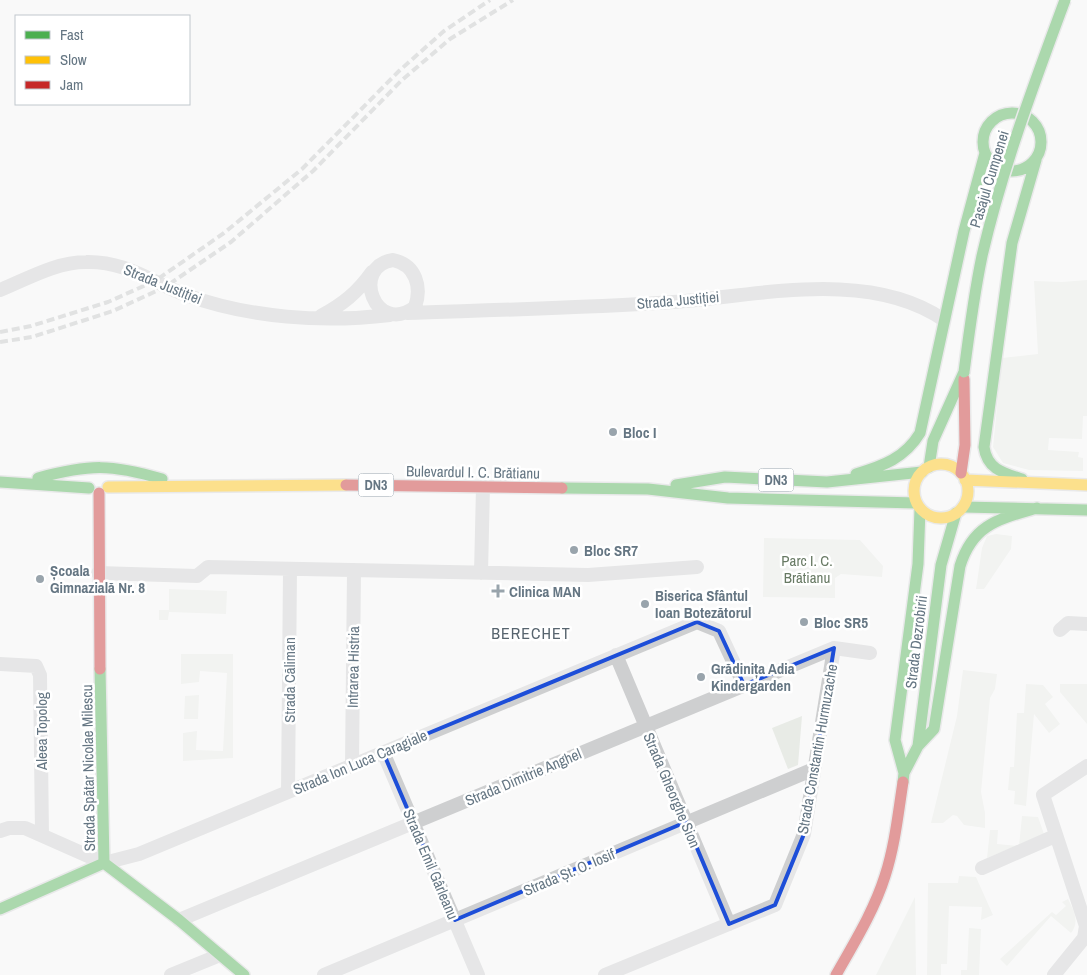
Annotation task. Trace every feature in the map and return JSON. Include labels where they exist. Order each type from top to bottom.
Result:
[{"type":"main road","name":"Pasajul Cumpenei","points":[[964,372],[973,307],[988,234],[1015,141],[1065,0]]},
{"type":"main road","points":[[827,482],[885,466],[910,449],[923,422],[940,350],[944,320],[964,231],[985,153],[984,136],[992,121],[1006,114],[1021,114],[1037,126],[1041,135],[1040,151],[1012,243],[988,401],[984,447],[986,459],[1000,472],[1036,483]]},
{"type":"main road","points":[[985,153],[990,162],[1006,171],[1022,170],[1036,160]]},
{"type":"main road","points":[[940,350],[944,386],[944,418]]},
{"type":"main road","points":[[918,506],[914,486],[925,470],[933,441],[964,372]]},
{"type":"main road","points":[[959,510],[967,492],[963,476],[964,372]]},
{"type":"main road","points":[[964,445],[988,401]]},
{"type":"main road","name":"DN3","points":[[925,470],[946,465],[963,476],[1036,483],[1087,485]]},
{"type":"main road","points":[[38,478],[76,468],[98,466],[117,468],[164,479]]},
{"type":"main road","name":"Bulevardul I. C. Brătianu","points":[[648,489],[725,477],[827,482],[891,477],[925,470]]},
{"type":"main road","name":"Bulevardul I. C. Brătianu","points":[[0,478],[38,478],[98,484],[164,479],[268,484]]},
{"type":"main road","name":"Bulevardul I. C. Brătianu","points":[[0,482],[648,489],[728,498],[918,506]]},
{"type":"main road","name":"Strada Spătar Nicolae Milescu","points":[[98,484],[104,863],[179,920],[244,975]]},
{"type":"main road","name":"DN3","points":[[918,506],[938,518],[947,518],[959,510],[1037,508],[1087,510]]},
{"type":"main road","name":"Strada Dezrobirii","points":[[904,773],[895,740],[918,564],[918,506]]},
{"type":"main road","points":[[918,746],[934,728],[960,566],[970,537],[985,526],[1037,508]]},
{"type":"main road","name":"Strada Dezrobirii","points":[[836,975],[871,912],[885,876],[895,837],[904,773],[918,746],[941,565],[959,510]]},
{"type":"main road","name":"Strada Ion Luca Caragiale","points":[[0,909],[104,863]]},
{"type":"street","points":[[319,316],[342,305],[354,295],[374,269],[378,265],[394,260],[402,262],[410,268],[415,278],[418,298],[415,307],[407,313],[390,315],[382,311],[373,296],[370,283],[374,269]]},
{"type":"street","name":"Strada Justiției","points":[[0,290],[61,265],[84,262],[108,262],[128,268],[165,287],[208,302],[272,316],[360,317],[390,315]]},
{"type":"street","name":"Strada Justiției","points":[[407,313],[673,302],[797,290],[855,292],[895,298],[913,303],[944,320]]},
{"type":"street","points":[[481,573],[483,487]]},
{"type":"street","points":[[98,573],[197,576],[208,567],[588,575],[697,567]]},
{"type":"street","name":"Strada Căliman","points":[[288,792],[290,568]]},
{"type":"street","name":"Intrarea Histria","points":[[352,765],[354,570]]},
{"type":"street","name":"Strada Ion Luca Caragiale","points":[[104,863],[139,854],[696,622],[719,631],[744,685]]},
{"type":"street","points":[[1060,630],[1068,623],[1087,624]]},
{"type":"street","points":[[834,648],[870,653]]},
{"type":"street","name":"Strada Dimitrie Anghel","points":[[179,920],[834,648]]},
{"type":"street","name":"Strada Constantin Hurmuzache","points":[[728,924],[775,905],[804,834],[834,648]]},
{"type":"street","name":"Strada Gheorghe Sion","points":[[616,655],[728,924]]},
{"type":"street","name":"Aleea Topolog","points":[[0,664],[36,666],[40,675],[42,834]]},
{"type":"street","name":"Strada Emil Gârleanu","points":[[383,752],[478,975]]},
{"type":"street","points":[[1054,975],[1084,938],[1086,926],[1043,795],[1087,766]]},
{"type":"street","name":"Strada Șt. O. Iosif","points":[[324,975],[814,769]]},
{"type":"street","points":[[0,832],[9,828],[25,828],[104,863]]},
{"type":"street","points":[[982,868],[1055,836]]},
{"type":"street","points":[[605,975],[728,924]]},
{"type":"street","points":[[171,975],[220,955]]},
{"type":"highlighted area","points":[[697,622],[719,631],[744,685],[834,648],[804,834],[775,905],[729,924],[686,822],[455,920],[383,752]]},
{"type":"green space","points":[[1087,280],[1087,416],[1083,416],[1082,439],[1049,438],[1048,450],[1079,452],[1078,457],[1083,458],[1083,471],[1029,470],[1003,463],[993,447],[1002,358],[1038,354],[1034,281],[1062,282]]},
{"type":"green space","points":[[996,534],[1012,536],[1011,549],[984,589],[976,589],[982,548],[987,536]]},
{"type":"green space","name":"Parc I. C. Brătianu","points":[[764,538],[860,540],[883,566],[882,577],[841,574],[835,578],[835,598],[763,597]]},
{"type":"green space","points":[[169,589],[227,591],[226,614],[169,612],[168,620],[159,620],[159,610],[169,610]]},
{"type":"green space","points":[[181,654],[233,654],[233,758],[183,761],[183,733],[197,731],[196,750],[223,751],[227,673],[200,671],[199,682],[181,684]]},
{"type":"green space","points":[[963,670],[997,674],[995,689],[990,698],[981,792],[985,813],[985,828],[964,825],[957,816],[953,815],[943,823],[931,823],[957,716]]},
{"type":"green space","points":[[1026,684],[1043,685],[1053,697],[1045,704],[1060,724],[1049,733],[1034,714],[1026,806],[1014,804],[1015,791],[1008,790],[1010,767],[1014,767],[1017,713],[1024,713]]},
{"type":"green space","points":[[1060,684],[1087,684],[1087,724],[1060,692]]},
{"type":"green space","points":[[199,695],[198,719],[184,719],[185,696]]},
{"type":"green space","points":[[802,716],[798,765],[788,769],[772,728]]},
{"type":"green space","points":[[1022,816],[1038,817],[1044,834],[1019,844]]},
{"type":"green space","points":[[990,830],[998,830],[997,844],[1016,846],[987,858]]},
{"type":"green space","points":[[959,876],[976,877],[993,915],[981,920],[982,907],[949,906],[947,964],[941,964],[941,975],[927,975],[928,883],[958,883]]},
{"type":"green space","points":[[915,897],[916,975],[876,975]]},
{"type":"green space","points":[[1068,899],[1076,921],[1071,933],[1051,916],[1007,966],[1000,959],[1052,912],[1056,915],[1066,906],[1062,902]]},
{"type":"green space","points":[[969,928],[981,929],[979,975],[961,975],[961,970],[967,970]]},
{"type":"railway","points":[[0,332],[31,326],[108,302],[155,281],[224,233],[302,169],[399,71],[444,31],[490,0]]},
{"type":"railway","points":[[0,342],[32,337],[113,311],[165,287],[231,242],[313,171],[402,80],[450,39],[513,0]]},
{"type":"traffic: fast","points":[[964,372],[982,256],[990,223],[1019,127],[1065,0]]},
{"type":"traffic: fast","points":[[1006,113],[1018,113],[1033,121],[1041,136],[1041,142],[1041,148],[1033,163],[1018,171],[1006,171],[991,163],[983,148],[983,136],[991,121],[1006,113]]},
{"type":"traffic: fast","points":[[856,474],[875,468],[900,455],[914,442],[920,433],[964,231],[985,153]]},
{"type":"traffic: fast","points":[[1022,479],[1002,472],[992,465],[984,447],[1012,243],[1036,160]]},
{"type":"traffic: fast","points":[[929,467],[933,441],[964,372]]},
{"type":"traffic: fast","points":[[38,478],[87,468],[114,468],[162,479]]},
{"type":"traffic: fast","points":[[676,485],[725,477],[827,482],[922,472]]},
{"type":"traffic: fast","points":[[0,482],[89,488]]},
{"type":"traffic: fast","points":[[562,488],[648,489],[728,498],[916,503]]},
{"type":"traffic: fast","points":[[963,507],[1087,510]]},
{"type":"traffic: fast","points":[[918,746],[934,729],[960,566],[965,552],[972,541],[989,525],[1037,508]]},
{"type":"traffic: fast","points":[[904,773],[895,740],[918,564],[920,509]]},
{"type":"traffic: fast","points":[[903,782],[904,773],[918,746],[941,565],[956,513]]},
{"type":"traffic: fast","points":[[100,669],[104,863],[179,920],[244,975]]},
{"type":"traffic: fast","points":[[0,909],[104,863]]},
{"type":"traffic: slow","points":[[941,464],[951,466],[960,472],[966,481],[968,491],[966,501],[960,510],[951,516],[941,518],[931,516],[922,510],[916,501],[914,491],[916,481],[922,472],[931,466],[941,464]]},
{"type":"traffic: slow","points":[[965,480],[1087,485]]},
{"type":"traffic: slow","points":[[108,487],[346,485]]},
{"type":"traffic: jam","points":[[961,473],[965,445],[964,379]]},
{"type":"traffic: jam","points":[[346,485],[562,488]]},
{"type":"traffic: jam","points":[[99,493],[100,669]]},
{"type":"traffic: jam","points":[[836,975],[857,939],[885,876],[894,841],[903,782]]},
{"type":"place","name":"Bloc I","points":[[613,432]]},
{"type":"place","name":"Bloc SR7","points":[[574,550]]},
{"type":"place","name":"Școala Gimnazială Nr. 8","points":[[40,579]]},
{"type":"place","name":"Clinica MAN","points":[[498,591]]},
{"type":"place","name":"Biserica Sfântul Ioan Botezătorul","points":[[645,604]]},
{"type":"place","name":"Bloc SR5","points":[[804,622]]},
{"type":"place","name":"Grădinița Adia Kindergarden","points":[[701,677]]},
{"type":"district","name":"BERECHET","points":[[531,633]]}]
